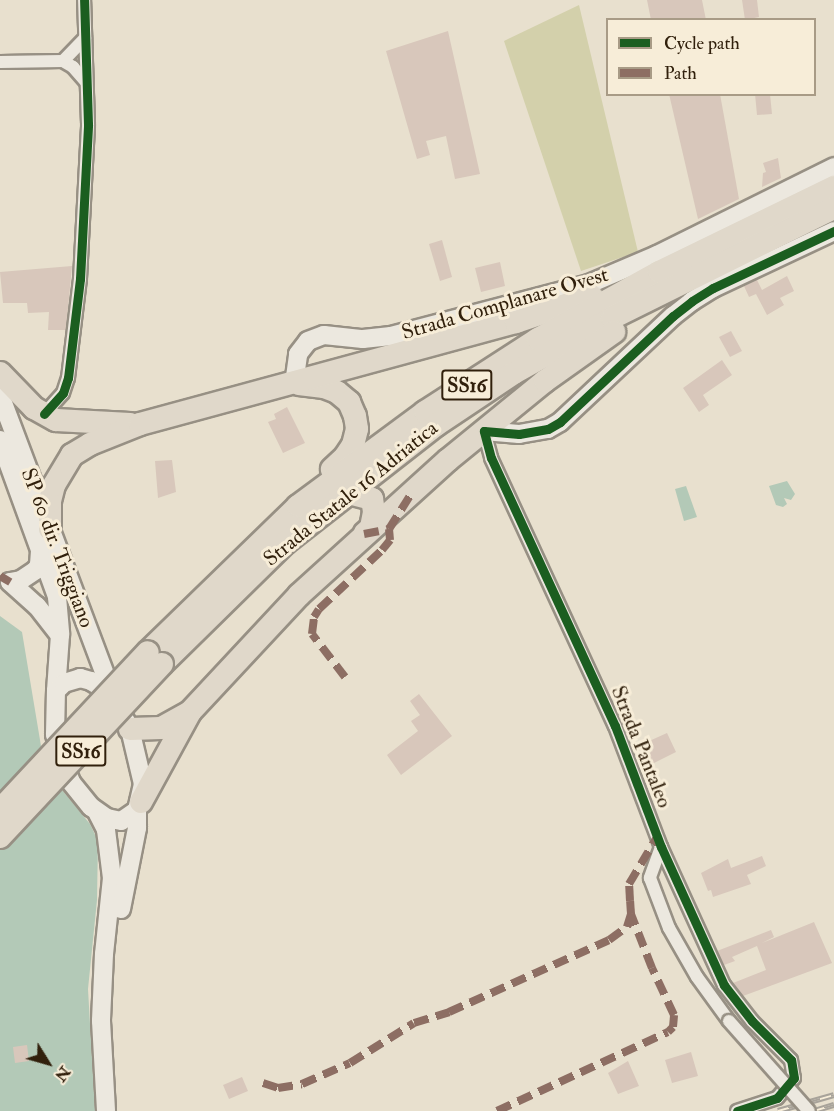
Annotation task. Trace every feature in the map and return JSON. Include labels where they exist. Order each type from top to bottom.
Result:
[{"type":"highway","name":"Strada Statale 16 Adriatica","points":[[0,837],[155,658],[285,543],[436,425],[514,373],[612,318],[664,281],[834,187]]},
{"type":"highway","name":"Strada Statale 16 Adriatica","points":[[0,810],[155,658],[298,506],[425,412],[528,345],[664,281],[834,208]]},
{"type":"highway","name":"SS16","points":[[50,529],[50,501],[54,485],[72,455],[90,444],[140,424],[294,384],[664,281]]},
{"type":"highway","name":"SS16","points":[[364,534],[545,381],[639,316],[664,281]]},
{"type":"highway","points":[[0,373],[34,408],[44,414],[66,422],[140,424]]},
{"type":"highway","name":"SS16","points":[[294,384],[324,387],[337,392],[349,402],[356,416],[357,429],[353,445],[345,457],[310,486],[298,506]]},
{"type":"highway","points":[[349,493],[372,499],[392,500],[411,494]]},
{"type":"highway","name":"SS16","points":[[139,806],[190,712],[254,640],[371,528],[374,512],[372,499]]},
{"type":"highway","points":[[130,729],[161,728],[190,712]]},
{"type":"main road","name":"Strada Complanare Ovest","points":[[294,384],[298,354],[308,341],[324,335],[363,339],[392,336],[590,284],[657,255],[834,167]]},
{"type":"main road","points":[[484,431],[519,434],[548,429],[560,422],[692,301],[713,288],[834,231]]},
{"type":"main road","name":"SP 60 dir. Triggiano","points":[[0,394],[115,701]]},
{"type":"main road","points":[[1,444],[57,597],[60,635],[55,734],[63,761],[78,792],[98,814],[106,830],[112,878],[100,1021],[106,1111]]},
{"type":"main road","points":[[40,551],[39,565],[36,570],[21,580],[10,582],[37,606],[60,635]]},
{"type":"main road","points":[[56,691],[64,683],[80,678],[91,681],[115,701],[130,729],[143,784],[137,828],[124,890],[105,1087]]},
{"type":"main road","points":[[98,814],[121,821],[139,806]]},
{"type":"street","points":[[44,414],[63,393],[68,378],[80,279],[87,171],[84,0]]},
{"type":"street","points":[[63,61],[85,38]]},
{"type":"street","points":[[0,62],[63,61],[73,67],[86,82]]},
{"type":"street","name":"Strada Pantaleo","points":[[484,431],[491,458],[615,726],[661,847],[732,999],[791,1060],[794,1078],[777,1098],[738,1111]]},
{"type":"street","points":[[661,847],[650,878],[669,928],[697,977],[729,1021],[809,1111]]},
{"type":"shaded area","points":[[579,5],[638,252],[581,271],[504,41]]},
{"type":"shaded area","points":[[787,481],[795,494],[791,500],[784,498],[787,504],[783,507],[776,505],[769,486]]},
{"type":"shaded area","points":[[686,486],[697,517],[684,521],[675,489]]},
{"type":"shaded area","points":[[0,616],[22,632],[41,746],[62,790],[90,824],[98,841],[97,900],[88,989],[95,1111],[0,1111]]},
{"type":"building","points":[[647,0],[702,0],[706,18],[651,18]]},
{"type":"building","points":[[742,0],[757,0],[759,17],[745,18]]},
{"type":"building","points":[[448,31],[480,174],[455,179],[446,136],[426,141],[430,155],[417,159],[386,51]]},
{"type":"building","points":[[669,96],[720,96],[739,199],[698,219]]},
{"type":"building","points":[[755,96],[770,96],[772,114],[757,115]]},
{"type":"building","points":[[778,158],[781,178],[762,187],[763,173],[766,172],[763,163]]},
{"type":"building","points":[[442,240],[452,277],[440,281],[429,244]]},
{"type":"building","points":[[500,262],[505,286],[481,292],[475,268]]},
{"type":"building","points":[[72,266],[66,330],[48,330],[49,312],[28,313],[27,303],[3,303],[0,272]]},
{"type":"building","points":[[787,276],[794,291],[780,298],[784,305],[767,315],[756,294],[749,297],[744,286],[757,280],[762,290]]},
{"type":"building","points":[[731,331],[742,351],[730,357],[719,337]]},
{"type":"building","points":[[722,360],[732,375],[703,395],[709,405],[699,412],[683,388]]},
{"type":"building","points":[[287,407],[305,443],[283,453],[268,422],[276,419],[274,414]]},
{"type":"building","points":[[172,460],[176,492],[158,498],[155,461]]},
{"type":"building","points":[[419,694],[452,736],[401,775],[387,755],[418,731],[411,721],[420,715],[410,701]]},
{"type":"building","points":[[667,733],[676,752],[650,765],[645,754],[651,752],[647,742]]},
{"type":"building","points":[[762,856],[766,866],[747,875],[751,884],[713,897],[711,890],[708,891],[701,873],[728,859],[731,868]]},
{"type":"building","points":[[814,922],[832,963],[743,996],[733,983],[766,970],[757,946],[732,957],[735,961],[724,965],[717,951],[771,930],[774,937],[762,943]]},
{"type":"building","points":[[27,1045],[29,1061],[15,1063],[13,1047]]},
{"type":"building","points":[[691,1052],[698,1076],[672,1083],[665,1060]]},
{"type":"building","points":[[628,1061],[639,1086],[618,1094],[608,1073]]},
{"type":"building","points":[[242,1077],[248,1091],[229,1099],[223,1085]]},
{"type":"railway","points":[[778,1111],[834,1095]]},
{"type":"railway","points":[[814,1111],[834,1105]]},
{"type":"marked path","points":[[345,677],[312,634],[314,617],[319,609],[390,540],[389,529],[411,494]]},
{"type":"marked path","points":[[364,534],[389,529]]},
{"type":"marked path","points":[[0,576],[10,582]]},
{"type":"marked path","points":[[497,1111],[668,1032],[673,1027],[674,1015],[652,968],[631,914],[629,884],[657,837]]},
{"type":"marked path","points":[[263,1083],[278,1088],[302,1084],[350,1063],[414,1023],[449,1012],[609,940],[627,927],[631,914]]},
{"type":"cycle path","points":[[44,414],[63,393],[68,378],[80,279],[88,124],[84,0]]},
{"type":"cycle path","points":[[737,1111],[777,1098],[794,1078],[791,1060],[752,1021],[724,985],[661,847],[615,726],[491,458],[484,431],[519,434],[548,429],[560,422],[692,301],[713,288],[834,231]]}]
